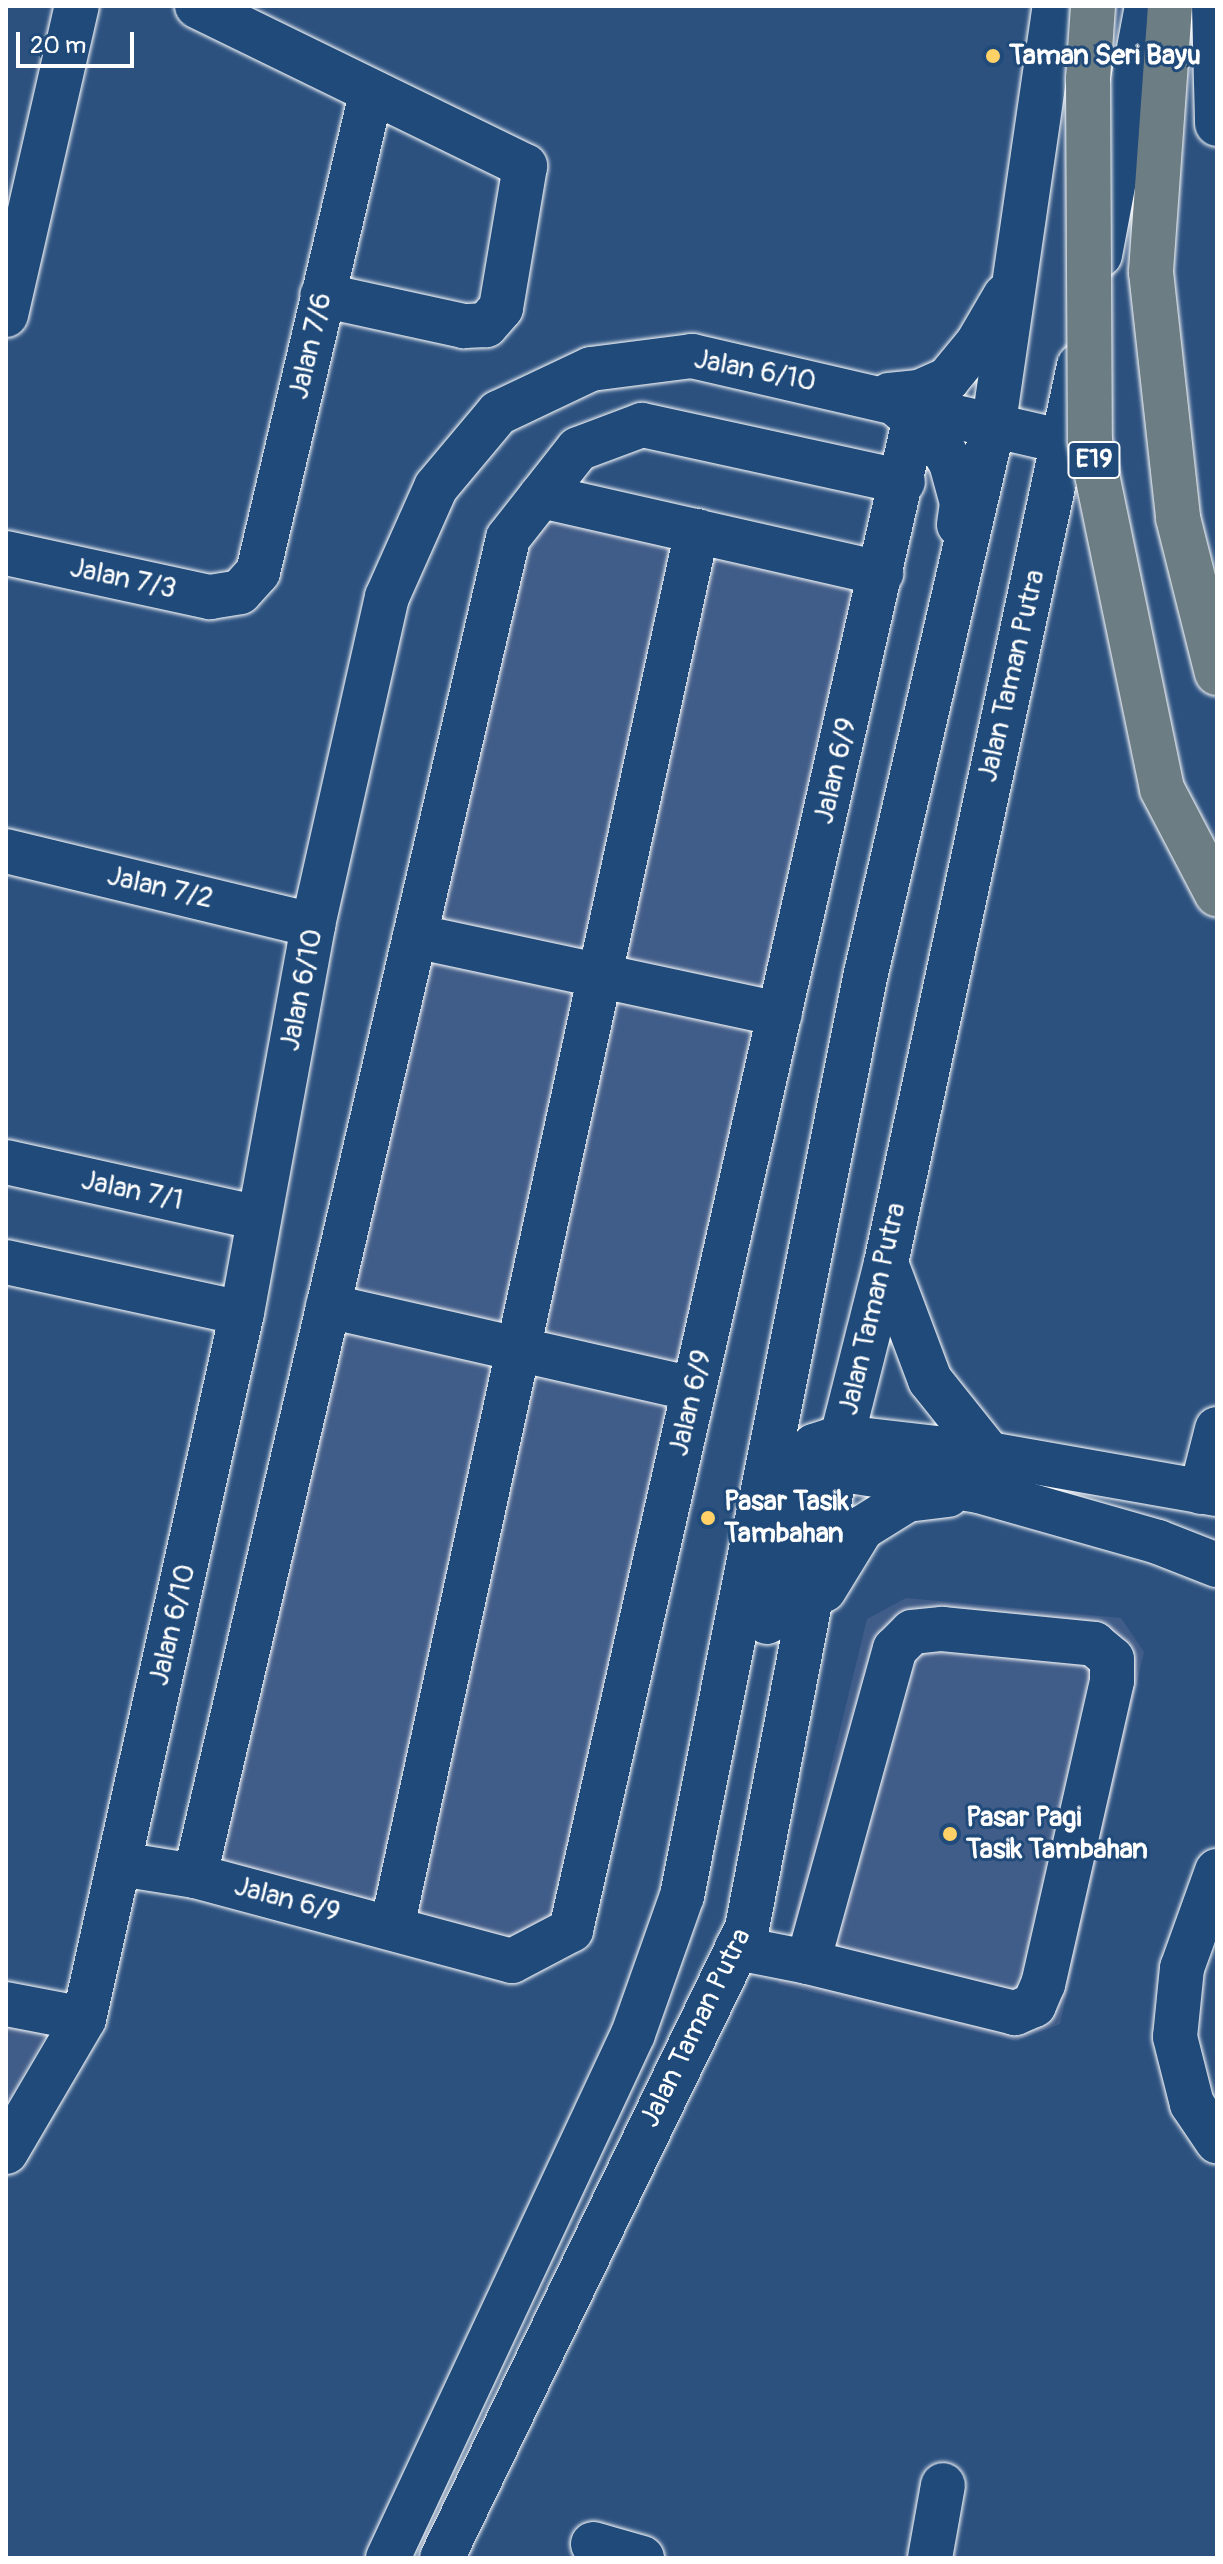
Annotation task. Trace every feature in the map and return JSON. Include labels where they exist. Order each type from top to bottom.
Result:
[{"type":"highway","name":"E19","points":[[1093,6],[1088,79],[1090,441],[1162,789],[1217,894]]},
{"type":"highway","points":[[1170,6],[1151,272],[1178,518],[1217,673]]},
{"type":"street","points":[[6,315],[77,6]]},
{"type":"street","points":[[197,6],[371,94],[525,166],[501,308],[486,325],[464,326],[322,295]]},
{"type":"street","name":"Jalan Taman Putra","points":[[388,2558],[633,2034],[682,1896],[866,973],[934,692],[994,422],[1020,266],[1055,6]]},
{"type":"street","name":"Jalan Taman Putra","points":[[442,2558],[747,1928],[813,1608],[831,1451],[886,1263],[955,927],[1065,442],[1147,6]]},
{"type":"street","points":[[1214,6],[1217,124]]},
{"type":"street","name":"Jalan 7/6","points":[[240,592],[258,572],[371,94]]},
{"type":"street","points":[[934,692],[962,503],[951,463],[898,406],[948,379],[977,344],[1020,266]]},
{"type":"street","name":"Jalan 6/10","points":[[6,2152],[84,2019],[242,1313],[313,925],[387,597],[436,487],[498,413],[591,369],[692,356],[898,406],[994,422],[1065,442]]},
{"type":"street","name":"Jalan 6/9","points":[[120,1864],[195,1876],[512,1961],[571,1930],[903,482],[898,406]]},
{"type":"street","points":[[195,1876],[508,538],[578,449],[642,425],[903,482]]},
{"type":"street","points":[[541,496],[881,573]]},
{"type":"street","points":[[392,1927],[697,531]]},
{"type":"street","name":"Jalan 7/3","points":[[6,553],[210,597],[240,592]]},
{"type":"street","name":"Jalan 7/2","points":[[6,851],[313,925]]},
{"type":"street","points":[[415,936],[780,1014]]},
{"type":"street","points":[[831,1451],[809,1384],[878,1059],[866,973]]},
{"type":"street","name":"Jalan 7/1","points":[[6,1162],[259,1218]]},
{"type":"street","points":[[6,1262],[242,1313]]},
{"type":"street","points":[[886,1263],[930,1380],[984,1473],[1217,1565]]},
{"type":"street","points":[[328,1306],[694,1389]]},
{"type":"street","points":[[831,1451],[984,1473],[1209,1493],[1217,1429]]},
{"type":"street","points":[[682,1896],[754,1679],[795,1492],[831,1451]]},
{"type":"street","points":[[813,1608],[862,1528],[907,1500],[984,1473]]},
{"type":"street","points":[[737,1948],[808,1962],[1015,2013],[1034,2005],[1092,1772],[1112,1659],[1094,1644],[942,1629],[912,1632],[895,1649],[808,1962]]},
{"type":"street","points":[[1217,1871],[1182,1968],[1175,2037],[1192,2104],[1217,2141]]},
{"type":"street","points":[[6,2004],[84,2019]]},
{"type":"street","points":[[930,2558],[943,2485]]},
{"type":"street","points":[[593,2544],[642,2558]]},
{"type":"shaded area","points":[[547,513],[865,584],[560,1919],[511,1948],[214,1864],[522,541]]},
{"type":"shaded area","points":[[906,1598],[1121,1618],[1144,1652],[1060,2024],[1016,2041],[778,1984],[867,1619]]},
{"type":"shaded area","points":[[6,2022],[48,2031],[6,2106]]},
{"type":"place","name":"Taman Seri Bayu","points":[[993,56]]},
{"type":"place","name":"Pasar Tasik Tambahan","points":[[708,1518]]},
{"type":"place","name":"Pasar Pagi Tasik Tambahan","points":[[950,1834]]}]
